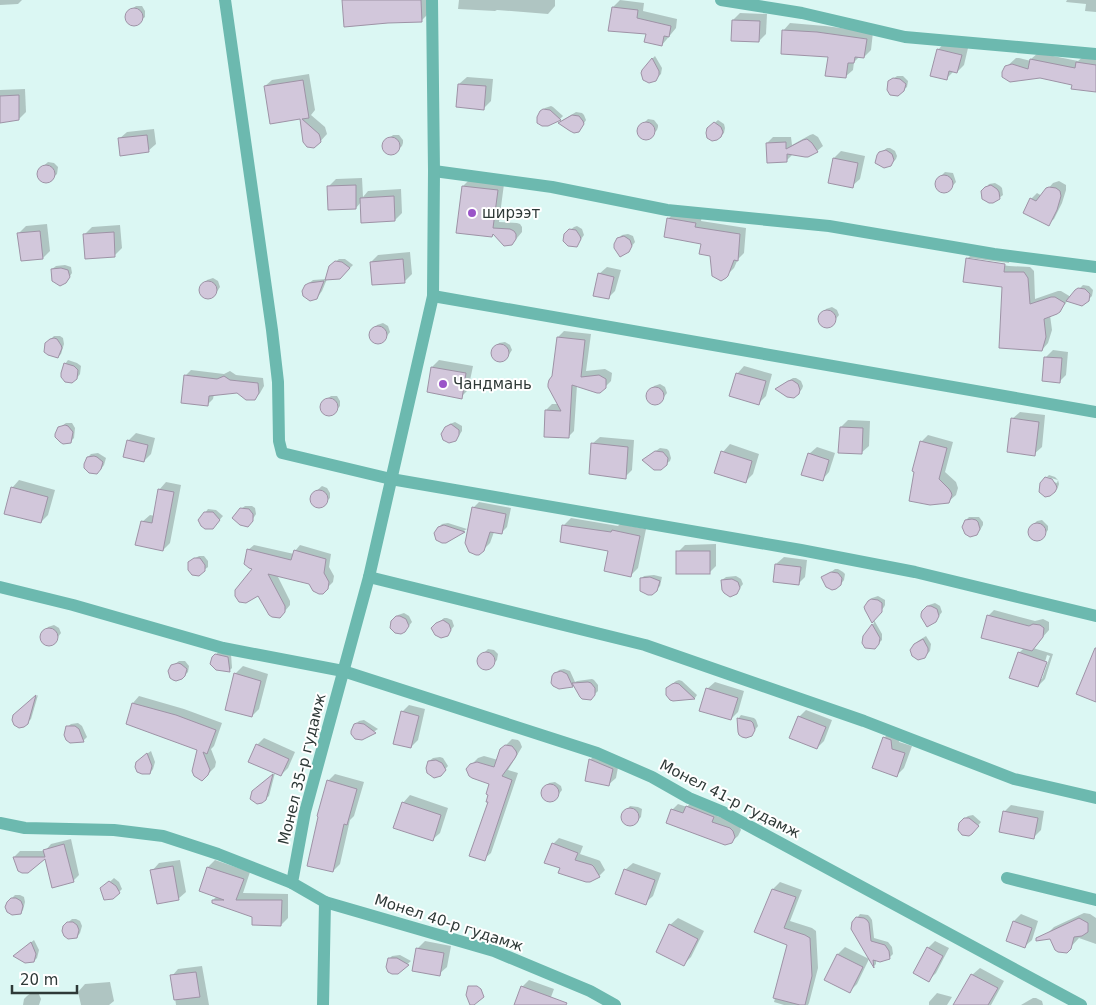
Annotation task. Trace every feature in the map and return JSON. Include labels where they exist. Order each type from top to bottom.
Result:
[{"type":"street","points":[[225,0],[272,330],[278,382],[279,441],[282,453],[391,479],[863,561],[1096,616]]},
{"type":"street","name":"Монел 35-р гудамж","points":[[292,883],[305,812],[369,577],[433,296],[432,0]]},
{"type":"street","points":[[721,0],[802,13],[905,37],[1096,54]]},
{"type":"street","points":[[434,171],[552,187],[667,210],[829,226],[994,254],[1096,267]]},
{"type":"street","points":[[433,296],[1096,412]]},
{"type":"street","points":[[369,577],[645,645],[864,721],[1014,779],[1096,798]]},
{"type":"street","name":"Монел 41-р гудамж","points":[[0,587],[73,605],[223,648],[343,671],[597,753],[652,777],[688,798],[724,812],[1081,1005]]},
{"type":"street","points":[[0,823],[25,828],[114,830],[163,836],[218,854],[292,883],[326,902],[323,1005]]},
{"type":"street","points":[[1007,878],[1096,900]]},
{"type":"street","name":"Монел 40-р гудамж","points":[[326,902],[494,951],[590,991],[614,1005]]},
{"type":"building","points":[[342,0],[421,0],[422,22],[344,27]]},
{"type":"building","points":[[612,7],[638,10],[637,18],[671,26],[669,37],[664,36],[662,46],[644,42],[646,34],[608,31]]},
{"type":"building","points":[[134,8],[140,11],[143,17],[140,23],[134,26],[128,23],[125,17],[128,11]]},
{"type":"building","points":[[732,20],[760,21],[759,42],[731,41]]},
{"type":"building","points":[[782,30],[817,32],[867,39],[864,58],[855,57],[854,63],[848,63],[846,78],[825,76],[828,57],[781,54]]},
{"type":"building","points":[[937,49],[962,55],[957,73],[949,71],[947,80],[930,76]]},
{"type":"building","points":[[652,58],[659,71],[659,75],[656,81],[649,83],[643,80],[641,73]]},
{"type":"building","points":[[1030,59],[1075,68],[1076,62],[1096,65],[1096,92],[1071,89],[1072,85],[1040,78],[1010,82],[1002,77],[1005,66],[1012,64],[1028,69]]},
{"type":"building","points":[[893,78],[900,79],[906,84],[904,91],[898,96],[890,95],[887,90],[888,81]]},
{"type":"building","points":[[303,80],[309,118],[302,119],[319,134],[321,142],[314,148],[307,147],[303,142],[300,119],[270,124],[264,86]]},
{"type":"building","points":[[458,84],[486,86],[484,110],[456,107]]},
{"type":"building","points":[[19,95],[19,120],[0,123],[0,96]]},
{"type":"building","points":[[543,109],[550,110],[561,120],[548,126],[542,126],[537,123],[537,117]]},
{"type":"building","points":[[572,115],[579,116],[583,121],[584,124],[579,132],[574,133],[558,123]]},
{"type":"building","points":[[646,122],[652,125],[655,131],[652,137],[646,140],[640,137],[637,131],[640,125]]},
{"type":"building","points":[[714,122],[721,127],[723,132],[721,137],[712,141],[707,138],[706,133],[707,128]]},
{"type":"building","points":[[147,135],[149,152],[120,156],[118,138]]},
{"type":"building","points":[[391,137],[397,140],[400,146],[397,152],[391,155],[385,152],[382,146],[385,140]]},
{"type":"building","points":[[807,139],[818,152],[808,157],[787,154],[787,162],[767,163],[766,143],[786,142],[786,149]]},
{"type":"building","points":[[886,150],[892,154],[894,160],[891,166],[884,168],[875,163],[879,152]]},
{"type":"building","points":[[833,158],[858,163],[853,188],[828,183]]},
{"type":"building","points":[[46,165],[52,168],[55,174],[52,180],[46,183],[40,180],[37,174],[40,168]]},
{"type":"building","points":[[944,175],[950,178],[953,184],[950,190],[944,193],[938,190],[935,184],[938,178]]},
{"type":"building","points":[[356,185],[356,209],[328,210],[327,186]]},
{"type":"building","points":[[991,185],[999,192],[1000,199],[989,203],[982,199],[981,191]]},
{"type":"building","points":[[462,186],[498,190],[493,228],[514,231],[516,239],[512,245],[504,246],[493,234],[492,237],[456,233]]},
{"type":"building","points":[[1049,187],[1060,191],[1061,196],[1049,226],[1023,213],[1030,198],[1036,201],[1046,188]]},
{"type":"building","points":[[394,196],[395,221],[361,223],[360,198]]},
{"type":"building","points":[[667,218],[696,223],[695,227],[740,234],[738,261],[734,260],[728,276],[721,281],[712,276],[710,256],[699,254],[701,244],[664,237]]},
{"type":"building","points":[[569,229],[576,230],[580,236],[581,239],[577,247],[568,246],[563,241],[564,234]]},
{"type":"building","points":[[40,231],[43,259],[21,261],[17,233]]},
{"type":"building","points":[[114,232],[115,257],[85,259],[83,234]]},
{"type":"building","points":[[624,236],[630,240],[632,246],[629,252],[620,257],[614,248],[614,244],[617,238]]},
{"type":"building","points":[[966,258],[1005,264],[1004,272],[1024,272],[1028,278],[1030,304],[1051,297],[1055,297],[1065,303],[1060,312],[1044,319],[1046,337],[1042,351],[999,348],[1002,287],[963,282]]},
{"type":"building","points":[[403,259],[405,283],[372,285],[370,262]]},
{"type":"building","points":[[335,261],[342,262],[350,268],[340,279],[325,280],[329,266]]},
{"type":"building","points":[[61,268],[68,270],[70,277],[66,283],[60,286],[52,281],[51,269]]},
{"type":"building","points":[[598,273],[614,277],[609,299],[593,296]]},
{"type":"building","points":[[208,281],[214,284],[217,290],[214,296],[208,299],[202,296],[199,290],[202,284]]},
{"type":"building","points":[[324,281],[317,299],[310,301],[303,296],[302,291],[305,285]]},
{"type":"building","points":[[1078,288],[1085,289],[1090,294],[1089,301],[1082,306],[1066,301]]},
{"type":"building","points":[[827,310],[833,313],[836,319],[833,325],[827,328],[821,325],[818,319],[821,313]]},
{"type":"building","points":[[378,326],[384,329],[387,335],[384,341],[378,344],[372,341],[369,335],[372,329]]},
{"type":"building","points":[[557,337],[585,340],[581,377],[599,375],[606,379],[606,388],[600,393],[572,385],[569,438],[544,437],[545,410],[561,411],[548,387],[552,376]]},
{"type":"building","points":[[54,338],[57,339],[62,348],[58,358],[44,352],[45,343]]},
{"type":"building","points":[[500,344],[506,347],[509,353],[506,359],[500,362],[494,359],[491,353],[494,347]]},
{"type":"building","points":[[1044,357],[1062,358],[1060,383],[1042,381]]},
{"type":"building","points":[[64,363],[74,366],[78,370],[77,379],[72,383],[65,382],[61,377]]},
{"type":"building","points":[[431,367],[466,373],[462,399],[427,392]]},
{"type":"building","points":[[736,373],[766,381],[759,405],[729,396]]},
{"type":"building","points":[[184,375],[217,379],[224,376],[230,380],[258,383],[259,393],[255,400],[246,400],[237,393],[209,396],[208,406],[181,403]]},
{"type":"building","points":[[792,380],[798,384],[800,390],[799,394],[794,398],[787,397],[775,389],[788,381]]},
{"type":"building","points":[[655,387],[661,390],[664,396],[661,402],[655,405],[649,402],[646,396],[649,390]]},
{"type":"building","points":[[329,398],[335,401],[338,407],[335,413],[329,416],[323,413],[320,407],[323,401]]},
{"type":"building","points":[[1011,418],[1039,422],[1035,456],[1007,452]]},
{"type":"building","points":[[451,424],[459,430],[459,435],[456,441],[449,443],[443,440],[441,434],[445,427]]},
{"type":"building","points":[[65,425],[73,432],[71,443],[63,444],[55,437],[55,434],[58,427]]},
{"type":"building","points":[[840,427],[863,428],[862,454],[838,453]]},
{"type":"building","points":[[127,440],[148,445],[144,462],[123,457]]},
{"type":"building","points":[[920,441],[947,448],[939,479],[951,492],[952,495],[949,503],[930,505],[909,501],[914,472],[912,471]]},
{"type":"building","points":[[591,443],[628,447],[626,479],[589,474]]},
{"type":"building","points":[[655,451],[663,452],[668,458],[667,465],[661,470],[654,470],[642,460]]},
{"type":"building","points":[[721,451],[752,461],[746,483],[714,473]]},
{"type":"building","points":[[808,453],[829,460],[823,481],[801,475]]},
{"type":"building","points":[[94,456],[103,462],[97,474],[89,473],[84,468],[87,457]]},
{"type":"building","points":[[1045,477],[1052,479],[1057,488],[1050,496],[1045,497],[1039,492],[1040,483]]},
{"type":"building","points":[[11,487],[48,497],[41,523],[4,514]]},
{"type":"building","points":[[158,489],[174,492],[163,551],[135,545],[141,521],[152,523]]},
{"type":"building","points":[[319,490],[325,493],[328,499],[325,505],[319,508],[313,505],[310,499],[313,493]]},
{"type":"building","points":[[472,507],[506,514],[502,534],[490,532],[484,551],[479,555],[469,552],[465,543]]},
{"type":"building","points":[[240,508],[249,509],[253,514],[253,521],[248,527],[240,525],[232,518]]},
{"type":"building","points":[[204,512],[213,512],[220,520],[213,529],[205,529],[201,526],[198,520]]},
{"type":"building","points":[[972,519],[978,522],[980,529],[977,535],[970,537],[965,534],[962,527],[965,520]]},
{"type":"building","points":[[1037,523],[1043,526],[1046,532],[1043,538],[1037,541],[1031,538],[1028,532],[1031,526]]},
{"type":"building","points":[[444,525],[465,532],[446,543],[442,543],[436,540],[434,533],[438,527]]},
{"type":"building","points":[[562,525],[611,532],[612,530],[640,536],[631,577],[604,571],[608,551],[560,542]]},
{"type":"building","points":[[247,549],[291,560],[294,550],[326,559],[324,573],[329,582],[328,589],[323,594],[319,594],[313,591],[309,584],[268,574],[285,606],[285,612],[280,618],[269,615],[258,596],[246,603],[239,602],[235,596],[235,590],[252,569],[244,564]]},
{"type":"building","points":[[676,551],[710,551],[710,574],[676,574]]},
{"type":"building","points":[[194,558],[200,558],[205,565],[205,571],[199,576],[192,575],[188,570],[188,562]]},
{"type":"building","points":[[775,564],[801,567],[799,585],[773,582]]},
{"type":"building","points":[[831,572],[838,573],[842,578],[841,585],[832,590],[826,587],[821,577]]},
{"type":"building","points":[[650,577],[660,581],[657,591],[652,595],[648,595],[640,591],[640,578]]},
{"type":"building","points":[[732,579],[738,582],[740,588],[737,594],[730,597],[722,590],[721,580]]},
{"type":"building","points":[[871,599],[882,603],[882,612],[872,623],[864,607]]},
{"type":"building","points":[[927,606],[937,609],[939,616],[936,622],[927,627],[921,614]]},
{"type":"building","points":[[987,615],[1029,626],[1033,624],[1040,625],[1044,628],[1043,637],[1032,651],[981,638]]},
{"type":"building","points":[[396,616],[406,619],[409,626],[401,634],[395,633],[390,628],[391,621]]},
{"type":"building","points":[[443,620],[449,624],[451,630],[448,636],[441,638],[435,635],[431,628]]},
{"type":"building","points":[[872,624],[880,638],[879,644],[875,649],[865,648],[862,643],[863,636]]},
{"type":"building","points":[[49,628],[55,631],[58,637],[55,643],[49,646],[43,643],[40,637],[43,631]]},
{"type":"building","points":[[923,639],[928,652],[925,658],[918,660],[912,656],[910,650],[914,644]]},
{"type":"building","points":[[1096,648],[1096,702],[1076,694]]},
{"type":"building","points":[[486,652],[492,655],[495,661],[492,667],[486,670],[480,667],[477,661],[480,655]]},
{"type":"building","points":[[1018,652],[1047,662],[1038,687],[1009,678]]},
{"type":"building","points":[[215,654],[228,657],[230,672],[216,670],[210,664]]},
{"type":"building","points":[[178,663],[187,669],[185,676],[176,681],[170,678],[168,671],[171,665]]},
{"type":"building","points":[[561,671],[567,674],[573,687],[559,689],[553,686],[551,683],[552,676],[554,673]]},
{"type":"building","points":[[234,673],[261,681],[252,717],[225,710]]},
{"type":"building","points":[[588,682],[595,688],[595,695],[591,700],[582,699],[572,683]]},
{"type":"building","points":[[675,683],[679,684],[695,699],[670,700],[666,695],[666,688]]},
{"type":"building","points":[[706,688],[738,698],[731,720],[699,711]]},
{"type":"building","points":[[36,695],[28,724],[19,728],[14,725],[13,715]]},
{"type":"building","points":[[132,703],[176,715],[216,730],[207,754],[203,752],[210,770],[202,781],[194,776],[192,771],[197,750],[126,724]]},
{"type":"building","points":[[401,711],[419,716],[411,748],[393,744]]},
{"type":"building","points":[[798,716],[826,727],[817,749],[789,738]]},
{"type":"building","points":[[737,718],[753,723],[755,730],[752,736],[746,738],[739,735]]},
{"type":"building","points":[[354,724],[364,724],[376,733],[362,740],[355,739],[351,731]]},
{"type":"building","points":[[66,726],[75,726],[79,729],[84,742],[70,743],[66,740],[64,735]]},
{"type":"building","points":[[883,737],[891,740],[892,749],[905,753],[897,777],[872,768]]},
{"type":"building","points":[[256,744],[289,759],[281,776],[248,762]]},
{"type":"building","points":[[505,745],[512,746],[517,754],[502,776],[512,780],[485,861],[469,856],[488,802],[486,802],[488,795],[486,794],[489,784],[472,778],[466,769],[470,764],[477,762],[494,767],[500,749]]},
{"type":"building","points":[[147,753],[152,766],[150,774],[142,774],[137,772],[136,762]]},
{"type":"building","points":[[589,759],[613,769],[609,786],[585,781]]},
{"type":"building","points":[[436,760],[442,763],[446,770],[441,776],[434,778],[427,773],[426,768],[428,761]]},
{"type":"building","points":[[273,774],[266,800],[257,804],[250,799],[252,791]]},
{"type":"building","points":[[327,780],[357,789],[347,825],[344,824],[333,872],[307,866],[317,816]]},
{"type":"building","points":[[550,784],[556,787],[559,793],[556,799],[550,802],[544,799],[541,793],[544,787]]},
{"type":"building","points":[[402,802],[441,815],[433,841],[393,828]]},
{"type":"building","points":[[686,806],[714,817],[712,822],[730,828],[735,837],[732,843],[725,845],[666,823],[671,809],[683,813]]},
{"type":"building","points":[[630,808],[636,811],[639,817],[636,823],[630,826],[624,823],[621,817],[624,811]]},
{"type":"building","points":[[1003,811],[1038,818],[1034,839],[999,832]]},
{"type":"building","points":[[964,818],[969,818],[979,826],[969,836],[962,835],[958,830],[959,823]]},
{"type":"building","points":[[552,843],[578,853],[575,860],[592,865],[600,877],[586,882],[558,873],[560,868],[544,863]]},
{"type":"building","points":[[64,844],[74,882],[52,888],[45,859],[28,873],[18,871],[13,857],[45,857],[43,850]]},
{"type":"building","points":[[173,866],[179,900],[157,904],[150,870]]},
{"type":"building","points":[[207,867],[244,879],[236,900],[282,900],[281,926],[252,925],[252,917],[212,903],[212,900],[224,900],[199,891]]},
{"type":"building","points":[[624,869],[655,880],[646,905],[615,894]]},
{"type":"building","points":[[109,881],[116,886],[120,893],[113,899],[104,900],[100,888]]},
{"type":"building","points":[[772,889],[796,897],[784,928],[810,938],[812,976],[805,1005],[773,998],[787,945],[754,932]]},
{"type":"building","points":[[11,898],[21,901],[23,906],[21,914],[12,915],[7,912],[5,907]]},
{"type":"building","points":[[856,917],[864,918],[869,923],[871,941],[885,945],[889,951],[890,959],[880,962],[873,960],[874,968],[851,929],[852,922]]},
{"type":"building","points":[[1079,918],[1088,923],[1088,932],[1082,936],[1074,937],[1071,949],[1067,953],[1055,950],[1050,939],[1036,941],[1036,938]]},
{"type":"building","points":[[1013,921],[1032,928],[1025,948],[1006,941]]},
{"type":"building","points":[[67,922],[73,922],[77,925],[79,930],[77,938],[68,939],[64,936],[63,926]]},
{"type":"building","points":[[669,924],[698,939],[684,966],[656,952]]},
{"type":"building","points":[[31,942],[36,954],[34,962],[25,963],[13,956]]},
{"type":"building","points":[[927,947],[943,956],[929,982],[913,973]]},
{"type":"building","points":[[416,948],[444,953],[440,976],[412,971]]},
{"type":"building","points":[[837,954],[863,967],[850,993],[824,980]]},
{"type":"building","points":[[388,958],[397,958],[409,965],[398,974],[392,974],[388,972],[386,967]]},
{"type":"building","points":[[196,972],[200,997],[174,1000],[170,975]]},
{"type":"building","points":[[971,974],[998,988],[988,1005],[953,1005]]},
{"type":"building","points":[[468,986],[477,986],[481,989],[484,997],[474,1005],[470,1005],[466,995]]},
{"type":"building","points":[[521,986],[567,1003],[566,1005],[514,1005]]},
{"type":"place","name":"ширээт","points":[[472,213]]},
{"type":"place","name":"Чандмань","points":[[443,384]]}]
